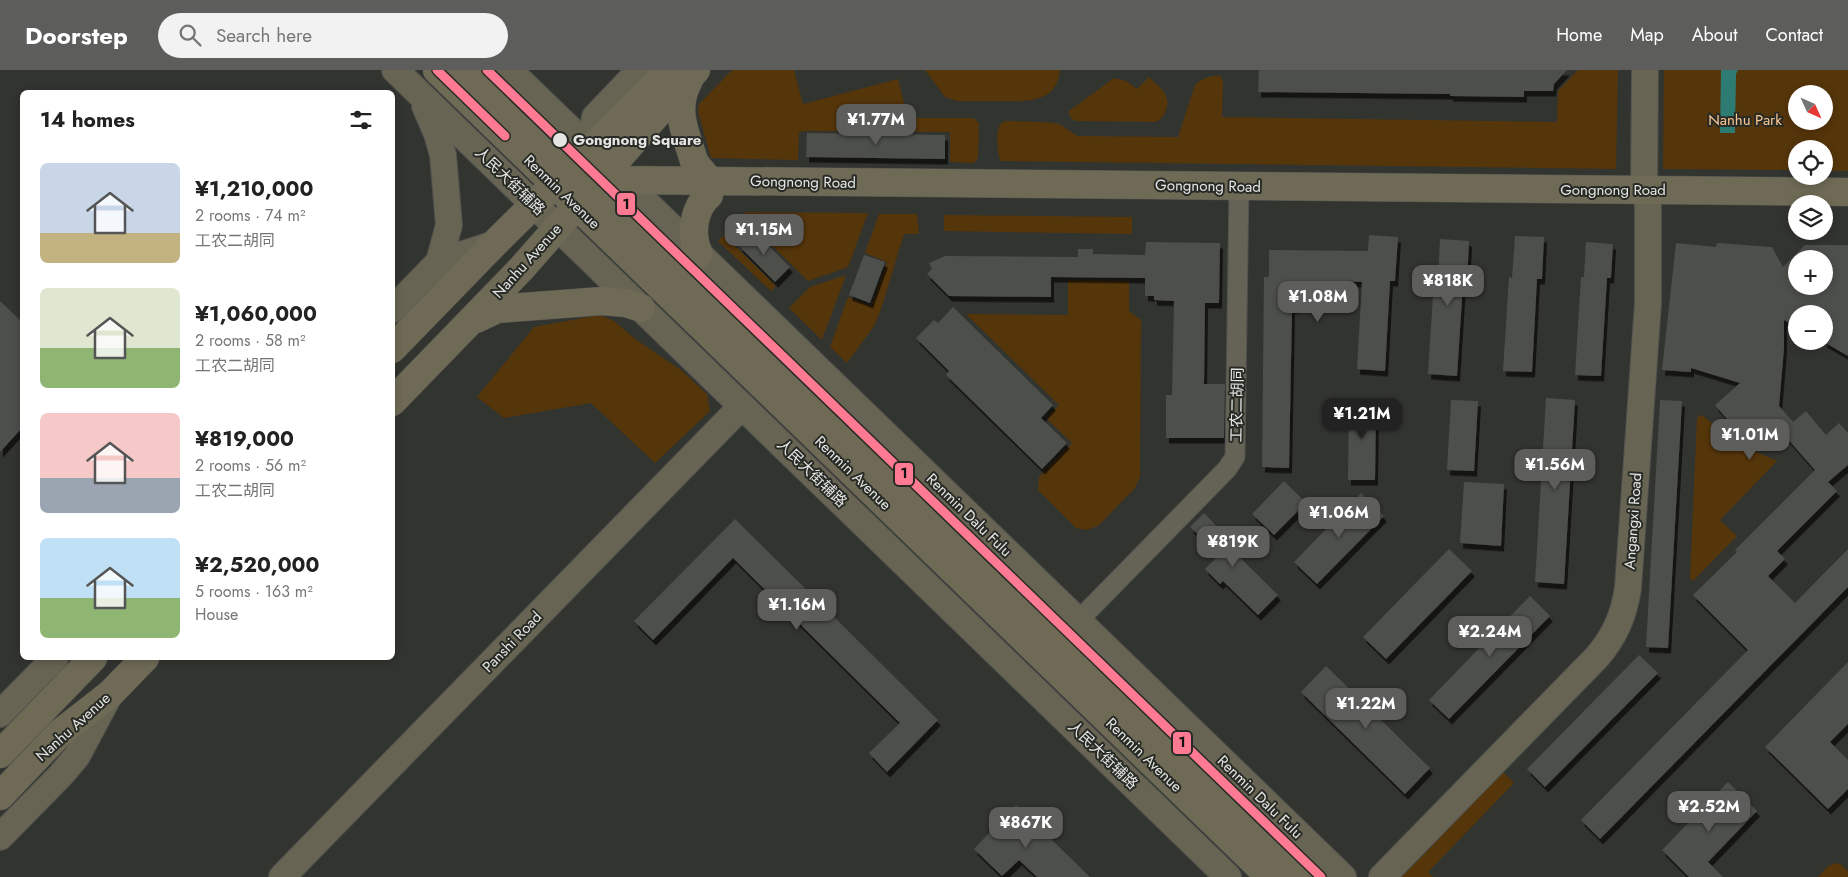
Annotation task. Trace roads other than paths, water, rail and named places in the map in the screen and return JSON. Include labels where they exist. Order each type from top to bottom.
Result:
[{"type":"main road","name":"Renmin Avenue","points":[[437,70],[562,176]]},
{"type":"main road","name":"Renmin Avenue","points":[[468,70],[562,176]]},
{"type":"main road","name":"Renmin Dalu Fulu","points":[[509,70],[590,149],[603,188],[699,254],[1343,877]]},
{"type":"main road","points":[[590,149],[595,117],[640,70]]},
{"type":"main road","name":"Angangxi Road","points":[[1382,877],[1597,657],[1615,634],[1621,620],[1628,588],[1648,303],[1645,70]]},
{"type":"main road","points":[[395,346],[590,149],[686,71]]},
{"type":"main road","points":[[686,71],[680,115],[694,161],[709,188],[698,207],[695,222],[694,244],[699,254]]},
{"type":"main road","name":"Nanhu Avenue","points":[[395,399],[521,269],[558,227],[603,188],[686,71]]},
{"type":"main road","points":[[402,77],[429,111],[442,155],[449,225],[439,262]]},
{"type":"main road","name":"人民大街辅路","points":[[402,77],[1228,877]]},
{"type":"main road","name":"Gongnong Road","points":[[562,176],[603,188],[1646,197],[1848,192]]},
{"type":"main road","name":"Renmin Avenue","points":[[603,188],[1270,877]]},
{"type":"main road","name":"Renmin Avenue","points":[[603,188],[1302,877]]},
{"type":"main road","name":"Gongnong Road","points":[[1646,197],[1788,205]]},
{"type":"main road","points":[[1833,205],[1848,205]]},
{"type":"main road","points":[[395,307],[439,262],[494,244]]},
{"type":"main road","points":[[467,325],[483,314],[497,309],[602,301],[625,303],[641,308]]},
{"type":"main road","name":"Panshi Road","points":[[282,877],[742,406]]},
{"type":"main road","points":[[0,714],[53,660]]},
{"type":"main road","name":"Nanhu Avenue","points":[[0,754],[92,660]]},
{"type":"main road","name":"Nanhu Avenue","points":[[0,796],[60,733],[110,694],[143,660]]},
{"type":"main road","points":[[0,837],[77,756],[110,694]]},
{"type":"street","name":"工农二胡同","points":[[1078,621],[1227,469],[1235,457],[1239,192]]},
{"type":"water","points":[[1721,70],[1738,70],[1736,74],[1735,133],[1720,133]]},
{"type":"place","name":"Gongnong Square","points":[[560,140]]},
{"type":"park label","name":"Nanhu Park","points":[[1745,120]]}]
